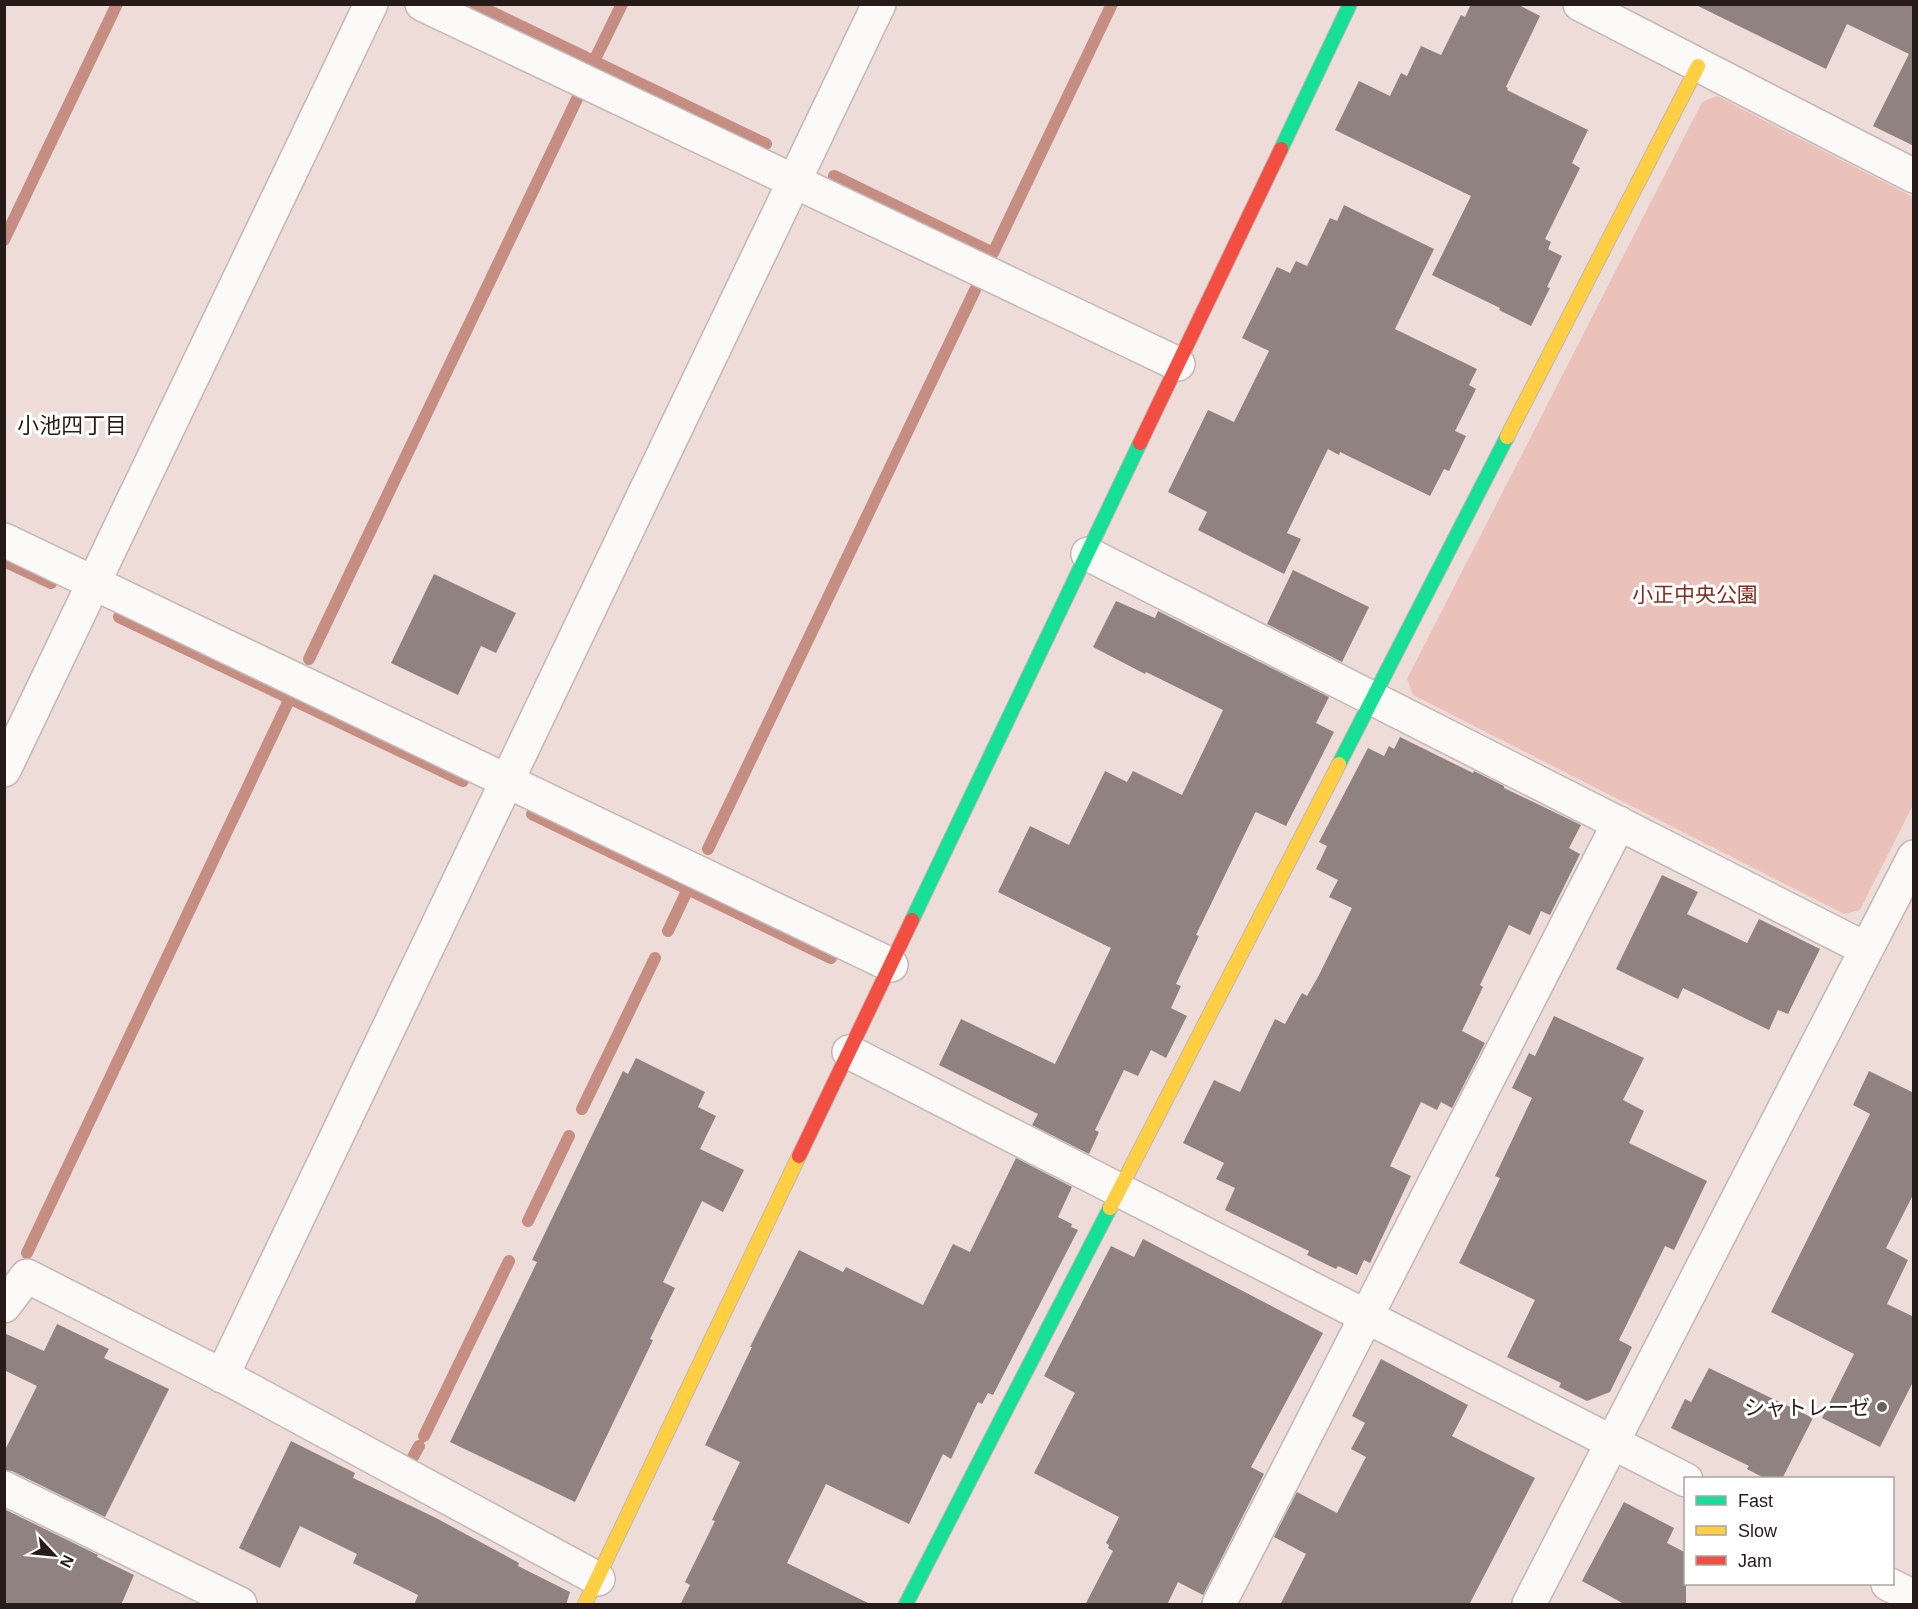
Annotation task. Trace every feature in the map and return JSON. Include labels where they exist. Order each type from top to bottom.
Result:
[{"type":"street","points":[[4,770],[371,4]]},
{"type":"street","points":[[422,4],[1178,364]]},
{"type":"street","points":[[222,1376],[879,4]]},
{"type":"street","points":[[4,1306],[27,1276],[222,1376],[592,1592],[1350,4]]},
{"type":"street","points":[[1580,4],[1914,176]]},
{"type":"street","points":[[906,1605],[1698,66]]},
{"type":"street","points":[[4,540],[891,965]]},
{"type":"street","points":[[1088,554],[1866,949]]},
{"type":"street","points":[[1220,1605],[1619,823]]},
{"type":"street","points":[[1529,1605],[1914,857]]},
{"type":"street","points":[[849,1052],[1684,1479]]},
{"type":"street","points":[[4,1488],[240,1605]]},
{"type":"street","points":[[1890,1585],[1914,1597]]},
{"type":"green space","name":"小正中央公園","points":[[1717,96],[1913,197],[1913,805],[1860,910],[1844,914],[1413,695],[1407,679],[1702,102]]},
{"type":"building","points":[[1471,4],[1517,4],[1540,16],[1506,87],[1507,90],[1588,130],[1572,163],[1580,168],[1545,239],[1551,242],[1548,249],[1562,256],[1547,287],[1550,288],[1531,326],[1499,310],[1500,308],[1432,275],[1471,196],[1335,130],[1359,81],[1390,96],[1401,73],[1407,76],[1421,46],[1441,55],[1461,15],[1465,17]]},
{"type":"building","points":[[1694,4],[1914,4],[1914,146],[1873,126],[1909,54],[1847,24],[1826,69]]},
{"type":"building","points":[[1344,205],[1434,249],[1395,329],[1477,369],[1469,385],[1476,389],[1455,431],[1466,436],[1449,471],[1444,469],[1430,496],[1340,452],[1339,455],[1328,449],[1287,533],[1301,539],[1284,574],[1198,530],[1207,512],[1168,492],[1208,410],[1234,422],[1269,351],[1242,338],[1277,267],[1290,273],[1296,261],[1307,266],[1330,218],[1337,221]]},
{"type":"building","points":[[1293,570],[1369,607],[1342,662],[1267,624]]},
{"type":"building","points":[[434,574],[516,613],[496,653],[481,646],[458,695],[391,663]]},
{"type":"building","points":[[1116,601],[1155,618],[1158,611],[1329,697],[1316,723],[1334,732],[1286,826],[1255,813],[1196,935],[1199,936],[1176,984],[1181,986],[1171,1008],[1187,1016],[1166,1058],[1151,1050],[1138,1076],[1124,1070],[1095,1130],[1099,1132],[1089,1154],[1032,1125],[1038,1114],[939,1065],[961,1019],[1055,1064],[1111,948],[998,892],[1030,826],[1069,845],[1105,771],[1127,782],[1133,771],[1182,795],[1223,710],[1093,647]]},
{"type":"building","points":[[1400,737],[1581,825],[1569,848],[1580,854],[1550,915],[1541,911],[1530,935],[1509,925],[1480,985],[1483,987],[1462,1031],[1485,1043],[1452,1108],[1441,1102],[1437,1110],[1421,1102],[1390,1166],[1411,1176],[1370,1263],[1364,1260],[1357,1275],[1338,1266],[1336,1269],[1307,1255],[1309,1251],[1225,1210],[1235,1188],[1216,1179],[1224,1163],[1183,1143],[1214,1080],[1240,1092],[1275,1019],[1285,1024],[1302,993],[1307,996],[1318,977],[1352,908],[1329,897],[1338,880],[1316,869],[1327,846],[1319,842],[1368,748],[1384,756],[1389,746],[1394,749]]},
{"type":"building","points":[[1662,875],[1698,892],[1687,914],[1747,943],[1759,919],[1820,949],[1788,1014],[1778,1010],[1769,1030],[1683,988],[1678,999],[1616,969]]},
{"type":"building","points":[[1554,1016],[1644,1058],[1623,1100],[1644,1111],[1629,1143],[1707,1181],[1674,1250],[1665,1246],[1619,1340],[1632,1347],[1610,1392],[1587,1401],[1559,1387],[1561,1383],[1507,1357],[1535,1300],[1459,1263],[1500,1178],[1495,1176],[1532,1098],[1512,1088],[1529,1053],[1535,1056]]},
{"type":"building","points":[[636,1058],[705,1092],[698,1107],[716,1116],[700,1149],[744,1170],[723,1212],[702,1201],[663,1282],[675,1288],[650,1339],[653,1340],[575,1502],[450,1442],[537,1262],[532,1260],[623,1071],[628,1074]]},
{"type":"building","points":[[1869,1071],[1914,1093],[1914,1193],[1886,1248],[1908,1260],[1887,1304],[1914,1317],[1914,1380],[1880,1447],[1822,1418],[1854,1354],[1771,1312],[1870,1114],[1853,1105]]},
{"type":"building","points":[[1016,1158],[1072,1187],[1058,1217],[1078,1230],[993,1395],[988,1393],[982,1404],[978,1402],[951,1459],[943,1454],[909,1524],[826,1484],[787,1563],[872,1605],[680,1605],[690,1585],[685,1582],[715,1521],[712,1520],[740,1462],[705,1445],[752,1347],[750,1347],[799,1250],[843,1272],[846,1267],[923,1305],[953,1244],[970,1252]]},
{"type":"building","points":[[1143,1239],[1323,1333],[1251,1467],[1264,1474],[1203,1595],[1178,1582],[1167,1605],[1085,1605],[1113,1551],[1106,1543],[1119,1517],[1034,1473],[1075,1393],[1044,1376],[1111,1246],[1134,1257]]},
{"type":"building","points":[[57,1324],[109,1349],[104,1358],[169,1389],[105,1517],[12,1471],[4,1470],[4,1452],[37,1386],[4,1370],[4,1333],[44,1351]]},
{"type":"building","points":[[1381,1359],[1468,1405],[1452,1436],[1535,1478],[1469,1605],[1280,1605],[1306,1554],[1274,1537],[1297,1492],[1337,1513],[1366,1457],[1351,1449],[1365,1423],[1352,1416]]},
{"type":"building","points":[[1709,1368],[1813,1418],[1783,1477],[1762,1477],[1747,1469],[1749,1466],[1671,1428],[1685,1399],[1691,1402]]},
{"type":"building","points":[[291,1441],[355,1473],[353,1478],[436,1518],[519,1563],[518,1566],[570,1592],[566,1605],[414,1605],[418,1595],[353,1563],[357,1554],[300,1526],[280,1568],[239,1548]]},
{"type":"building","points":[[1624,1502],[1674,1528],[1667,1543],[1684,1552],[1686,1605],[1626,1605],[1582,1581]]},
{"type":"building","points":[[4,1509],[134,1575],[121,1605],[4,1605]]},
{"type":"waterway","points":[[4,240],[117,4]]},
{"type":"waterway","points":[[475,4],[766,144]]},
{"type":"waterway","points":[[594,61],[622,4]]},
{"type":"waterway","points":[[834,176],[993,253],[1112,4]]},
{"type":"waterway","points":[[309,659],[577,99]]},
{"type":"waterway","points":[[708,849],[975,290]]},
{"type":"waterway","points":[[4,561],[51,583]]},
{"type":"waterway","points":[[119,617],[463,781]]},
{"type":"waterway","points":[[27,1253],[290,698]]},
{"type":"waterway","points":[[532,814],[831,958]]},
{"type":"waterway","points":[[668,931],[688,889]]},
{"type":"waterway","points":[[582,1109],[655,958]]},
{"type":"waterway","points":[[528,1221],[569,1136]]},
{"type":"waterway","points":[[424,1436],[509,1261]]},
{"type":"waterway","points":[[413,1457],[419,1446]]},
{"type":"traffic: fast","points":[[1281,149],[1350,4]]},
{"type":"traffic: fast","points":[[1339,764],[1507,437]]},
{"type":"traffic: fast","points":[[912,920],[1140,443]]},
{"type":"traffic: fast","points":[[906,1604],[1110,1208]]},
{"type":"traffic: slow","points":[[1507,437],[1698,66]]},
{"type":"traffic: slow","points":[[1110,1208],[1339,764]]},
{"type":"traffic: slow","points":[[585,1604],[799,1156]]},
{"type":"traffic: jam","points":[[1140,443],[1281,149]]},
{"type":"traffic: jam","points":[[799,1156],[912,920]]},
{"type":"place","name":"シャトレーゼ","points":[[1882,1407]]},
{"type":"district","name":"小池四丁目","points":[[72,425]]}]
